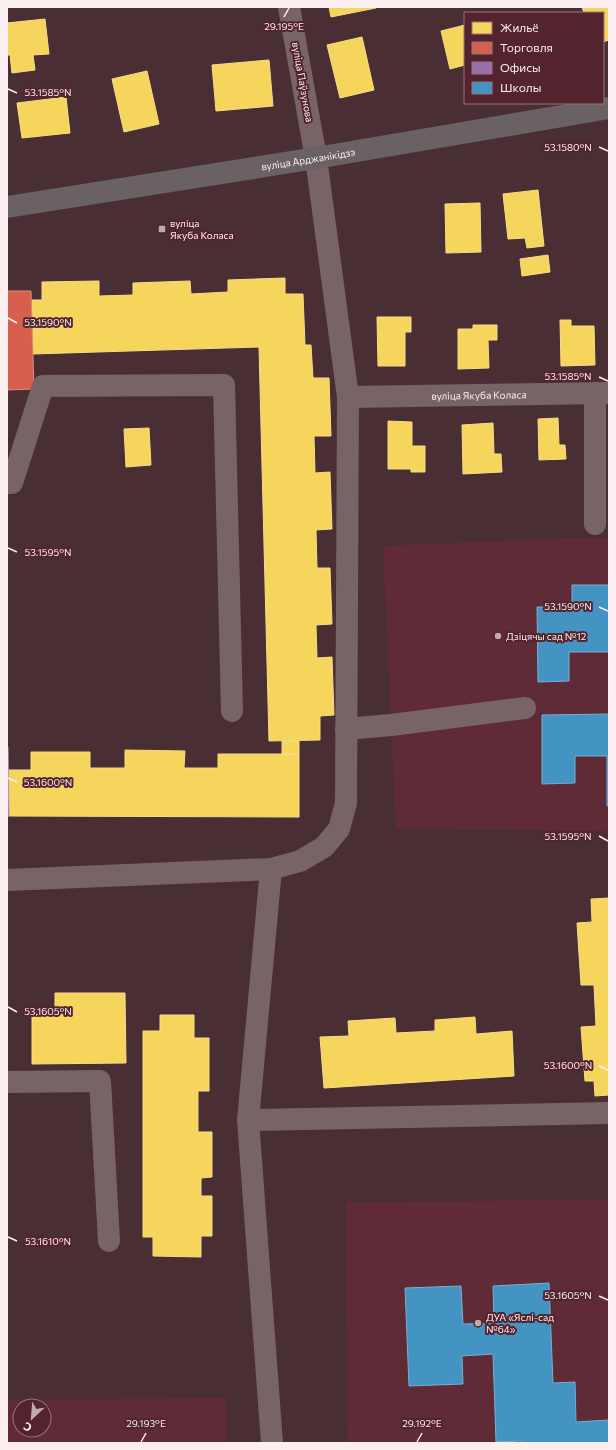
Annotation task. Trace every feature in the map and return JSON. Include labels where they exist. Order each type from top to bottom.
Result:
[{"type":"main road","name":"вуліца Арджанікідзэ","points":[[7,207],[316,158],[609,108]]},
{"type":"street","name":"вуліца Паўзунова","points":[[7,880],[271,868],[300,861],[324,847],[339,830],[346,803],[348,397],[316,158],[289,7]]},
{"type":"street","points":[[7,483],[12,483],[43,386],[224,385],[232,711]]},
{"type":"street","name":"вуліца Якуба Коласа","points":[[348,397],[602,393]]},
{"type":"street","points":[[595,524],[602,393]]},
{"type":"street","points":[[346,729],[391,725],[525,708]]},
{"type":"street","points":[[271,868],[248,1120],[272,1443]]},
{"type":"street","points":[[7,1082],[100,1081],[109,1241]]},
{"type":"street","points":[[248,1120],[609,1114]]},
{"type":"shaded area","name":"Дзіцячы сад №12","points":[[609,538],[609,831],[396,829],[383,546]]},
{"type":"shaded area","name":"ДУА «Яслі-сад №64»","points":[[609,1200],[609,1443],[348,1443],[346,1202]]},
{"type":"shaded area","points":[[226,1398],[227,1443],[7,1443],[7,1400],[12,1400],[12,1438],[52,1438],[52,1400]]},
{"type":"building: Жильё","points":[[329,7],[376,7],[376,8],[331,17]]},
{"type":"building: Жильё","points":[[582,7],[609,7],[609,40],[604,42],[604,12],[584,12]]},
{"type":"building: Жильё","points":[[45,19],[49,54],[33,55],[35,70],[12,73],[10,55],[7,55],[7,23]]},
{"type":"building: Жильё","points":[[464,25],[464,65],[450,69],[441,31]]},
{"type":"building: Жильё","points":[[362,37],[374,90],[340,98],[327,45]]},
{"type":"building: Жильё","points":[[269,60],[273,106],[216,111],[212,65]]},
{"type":"building: Жильё","points":[[147,71],[159,124],[124,132],[112,79]]},
{"type":"building: Жильё","points":[[66,97],[70,133],[22,138],[17,103]]},
{"type":"building: Жильё","points":[[538,190],[544,246],[527,248],[525,238],[508,239],[503,194]]},
{"type":"building: Жильё","points":[[480,203],[481,252],[446,253],[445,204]]},
{"type":"building: Жильё","points":[[548,255],[550,272],[522,276],[520,259]]},
{"type":"building: Жильё","points":[[285,278],[285,294],[303,294],[305,345],[311,345],[313,378],[329,378],[331,436],[314,436],[315,473],[330,472],[332,529],[316,530],[317,568],[330,568],[332,624],[316,625],[317,658],[332,657],[334,715],[320,716],[320,740],[269,741],[259,347],[33,354],[32,300],[42,300],[42,282],[99,281],[99,296],[133,295],[133,283],[190,281],[191,294],[228,292],[228,280]]},
{"type":"building: Жильё","points":[[377,317],[411,317],[411,332],[405,332],[405,366],[378,366]]},
{"type":"building: Жильё","points":[[560,320],[571,320],[571,326],[594,326],[595,365],[561,366]]},
{"type":"building: Жильё","points":[[473,325],[497,325],[497,340],[488,340],[489,368],[458,369],[458,329],[473,329]]},
{"type":"building: Жильё","points":[[558,418],[559,445],[565,445],[566,459],[539,460],[538,419]]},
{"type":"building: Жильё","points":[[388,421],[412,422],[412,446],[425,446],[425,472],[411,472],[411,469],[388,469]]},
{"type":"building: Жильё","points":[[493,423],[494,454],[501,454],[502,472],[463,474],[462,425]]},
{"type":"building: Жильё","points":[[149,428],[151,465],[126,467],[124,429]]},
{"type":"building: Жильё","points":[[282,741],[299,741],[299,754],[282,755]]},
{"type":"building: Жильё","points":[[125,750],[185,751],[184,768],[218,768],[218,754],[299,754],[299,817],[9,816],[8,770],[31,770],[31,752],[90,752],[90,768],[125,768]]},
{"type":"building: Жильё","points":[[609,898],[609,1095],[595,1096],[594,1081],[585,1081],[581,1027],[596,1026],[594,985],[581,985],[577,923],[592,922],[591,899]]},
{"type":"building: Жильё","points":[[55,993],[125,993],[126,1063],[32,1064],[32,1011],[55,1011]]},
{"type":"building: Жильё","points":[[160,1015],[194,1015],[194,1038],[209,1038],[209,1091],[198,1091],[198,1132],[212,1132],[212,1177],[201,1178],[201,1196],[212,1196],[212,1236],[201,1236],[201,1257],[153,1256],[153,1237],[143,1237],[143,1031],[160,1031]]},
{"type":"building: Жильё","points":[[475,1017],[476,1034],[512,1031],[514,1076],[324,1088],[320,1037],[349,1036],[348,1021],[395,1018],[396,1033],[435,1031],[435,1020]]},
{"type":"building: Торговля","points":[[7,291],[31,291],[34,389],[7,390]]},
{"type":"building: Офисы","points":[[8,747],[9,816],[7,816]]},
{"type":"building: Школы","points":[[572,585],[609,585],[609,652],[569,652],[569,681],[538,682],[537,607],[572,607]]},
{"type":"building: Школы","points":[[609,714],[609,806],[607,806],[607,756],[575,756],[575,783],[542,784],[542,715]]},
{"type":"building: Школы","points":[[549,1283],[553,1383],[575,1382],[576,1422],[609,1420],[609,1443],[522,1443],[522,1441],[496,1442],[493,1354],[462,1356],[463,1384],[409,1386],[405,1288],[461,1286],[463,1324],[494,1323],[493,1286]]},
{"type":"place","name":"вуліца Якуба Коласа","points":[[162,229]]},
{"type":"place","name":"Дзіцячы сад №12","points":[[498,636]]},
{"type":"place","name":"ДУА «Яслі-сад №64»","points":[[478,1323]]}]
